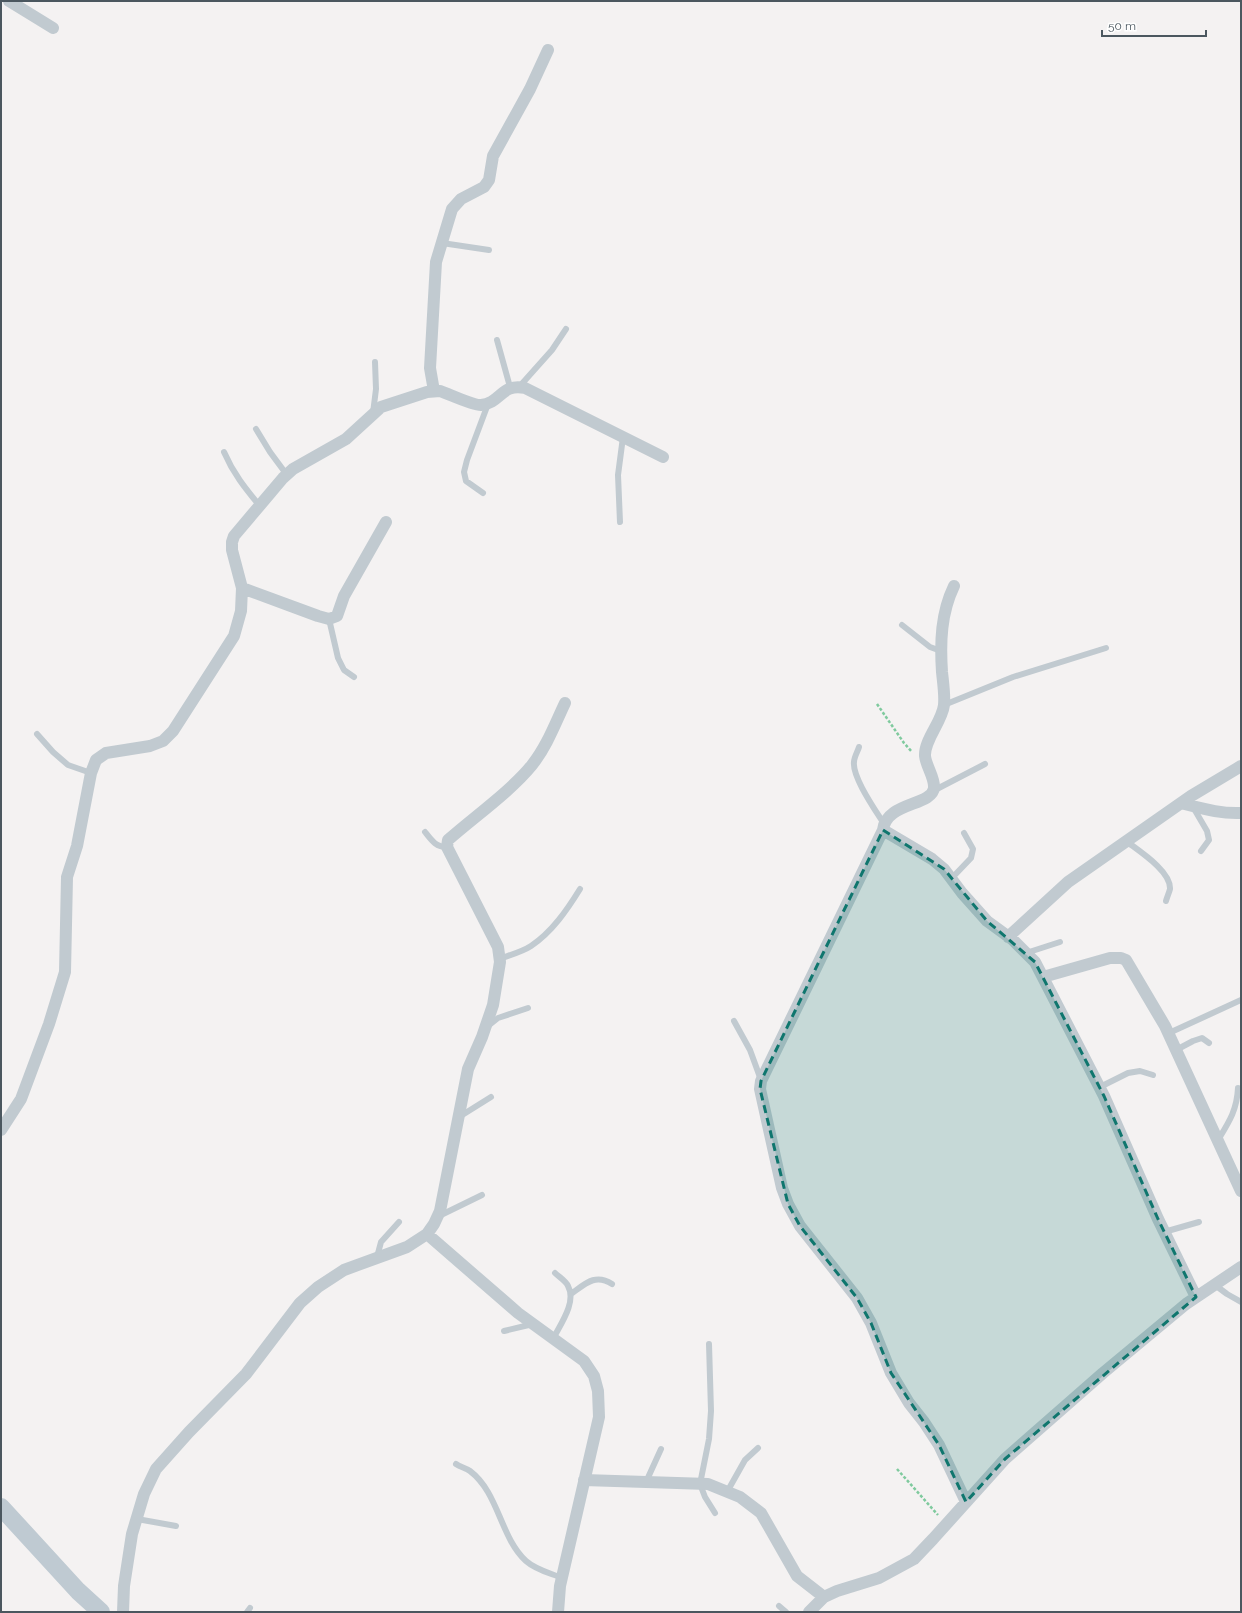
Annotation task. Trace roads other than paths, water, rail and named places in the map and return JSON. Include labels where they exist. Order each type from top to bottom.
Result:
[{"type":"street","points":[[9,1],[53,28]]},
{"type":"street","points":[[434,391],[430,368],[436,262],[452,209],[461,199],[484,188],[489,180],[493,156],[530,89],[548,50]]},
{"type":"street","points":[[1,1130],[21,1099],[49,1024],[65,972],[67,877],[77,846],[91,773],[96,760],[106,752],[150,746],[163,741],[173,731],[234,636],[240,611],[242,588],[232,550],[234,536],[259,505],[287,475],[346,439],[381,407],[426,392],[434,391],[440,391],[479,406],[488,404],[515,387],[525,388],[663,457]]},
{"type":"street","points":[[242,588],[329,619],[337,616],[344,596],[386,522]]},
{"type":"street","points":[[954,586],[948,597],[942,625],[941,651],[944,705],[938,723],[926,747],[925,756],[934,787],[932,794],[901,808],[892,814],[884,827],[761,1081],[760,1089],[782,1188],[788,1204],[800,1226],[857,1298],[871,1323],[891,1373],[909,1403],[924,1422],[939,1446],[966,1502]]},
{"type":"street","points":[[123,1612],[124,1586],[132,1534],[144,1494],[156,1469],[189,1432],[246,1374],[300,1303],[318,1287],[344,1270],[407,1247],[427,1234],[440,1211],[468,1069],[493,1005],[499,959],[498,947],[447,847],[448,840],[515,783],[532,765],[545,746],[565,703]]},
{"type":"street","points":[[1008,936],[1068,882],[1126,841],[1186,804],[1241,766]]},
{"type":"street","points":[[1186,804],[1214,811],[1241,813]]},
{"type":"street","points":[[884,827],[932,859],[944,869],[962,893],[987,921],[1008,936],[1035,962],[1100,1087],[1164,1232],[1196,1297]]},
{"type":"street","points":[[1043,977],[1110,958],[1121,958],[1128,963],[1168,1033],[1241,1191]]},
{"type":"street","points":[[427,1234],[518,1313],[584,1361],[594,1376],[598,1391],[599,1417],[562,1578],[558,1612]]},
{"type":"street","points":[[810,1612],[824,1597],[879,1578],[914,1559],[1011,1454],[1103,1373],[1186,1304],[1241,1268]]},
{"type":"street","points":[[584,1480],[708,1484],[740,1497],[761,1513],[798,1576],[824,1597]]},
{"type":"street","points":[[1,1507],[78,1591],[101,1612]]},
{"type":"lane","points":[[442,243],[489,250]]},
{"type":"lane","points":[[497,340],[515,387],[552,350],[566,329]]},
{"type":"lane","points":[[373,413],[376,389],[375,362]]},
{"type":"lane","points":[[483,493],[466,481],[464,472],[488,404]]},
{"type":"lane","points":[[256,429],[270,452],[287,475]]},
{"type":"lane","points":[[620,522],[618,476],[623,437]]},
{"type":"lane","points":[[224,452],[231,468],[240,482],[259,505]]},
{"type":"lane","points":[[329,619],[338,658],[344,670],[354,677]]},
{"type":"lane","points":[[902,625],[930,646],[941,651]]},
{"type":"lane","points":[[944,705],[1013,676],[1106,648]]},
{"type":"lane","points":[[37,734],[53,752],[68,764],[91,773]]},
{"type":"lane","points":[[859,747],[853,762],[856,774],[861,787],[884,827]]},
{"type":"lane","points":[[933,790],[985,764]]},
{"type":"lane","points":[[1186,804],[1207,831],[1209,840],[1201,851]]},
{"type":"lane","points":[[425,832],[432,842],[438,847],[447,847]]},
{"type":"lane","points":[[951,879],[971,858],[973,849],[964,833]]},
{"type":"lane","points":[[1126,841],[1158,866],[1167,878],[1170,889],[1166,901]]},
{"type":"lane","points":[[499,959],[530,946],[544,935],[563,915],[580,889]]},
{"type":"lane","points":[[1026,953],[1060,942]]},
{"type":"lane","points":[[1168,1033],[1241,1000]]},
{"type":"lane","points":[[485,1028],[498,1018],[528,1008]]},
{"type":"lane","points":[[734,1021],[750,1050],[761,1081]]},
{"type":"lane","points":[[1176,1050],[1202,1038],[1209,1043]]},
{"type":"lane","points":[[1100,1087],[1128,1073],[1140,1071],[1153,1075]]},
{"type":"lane","points":[[1218,1140],[1232,1117],[1238,1100],[1238,1088]]},
{"type":"lane","points":[[459,1117],[491,1097]]},
{"type":"lane","points":[[437,1217],[482,1195]]},
{"type":"lane","points":[[377,1258],[381,1242],[399,1222]]},
{"type":"lane","points":[[1164,1232],[1198,1222]]},
{"type":"lane","points":[[553,1339],[568,1309],[571,1294],[568,1285],[555,1273]]},
{"type":"lane","points":[[571,1294],[586,1283],[595,1279],[604,1279],[612,1284]]},
{"type":"lane","points":[[1215,1285],[1241,1302]]},
{"type":"lane","points":[[504,1330],[533,1324]]},
{"type":"lane","points":[[709,1344],[711,1411],[709,1439],[700,1484],[705,1497],[715,1513]]},
{"type":"lane","points":[[728,1492],[745,1460],[758,1448]]},
{"type":"lane","points":[[646,1482],[661,1449]]},
{"type":"lane","points":[[456,1464],[470,1471],[483,1484],[495,1504],[517,1551],[527,1562],[538,1569],[562,1578]]},
{"type":"lane","points":[[137,1519],[176,1526]]},
{"type":"lane","points":[[779,1606],[786,1612]]}]
